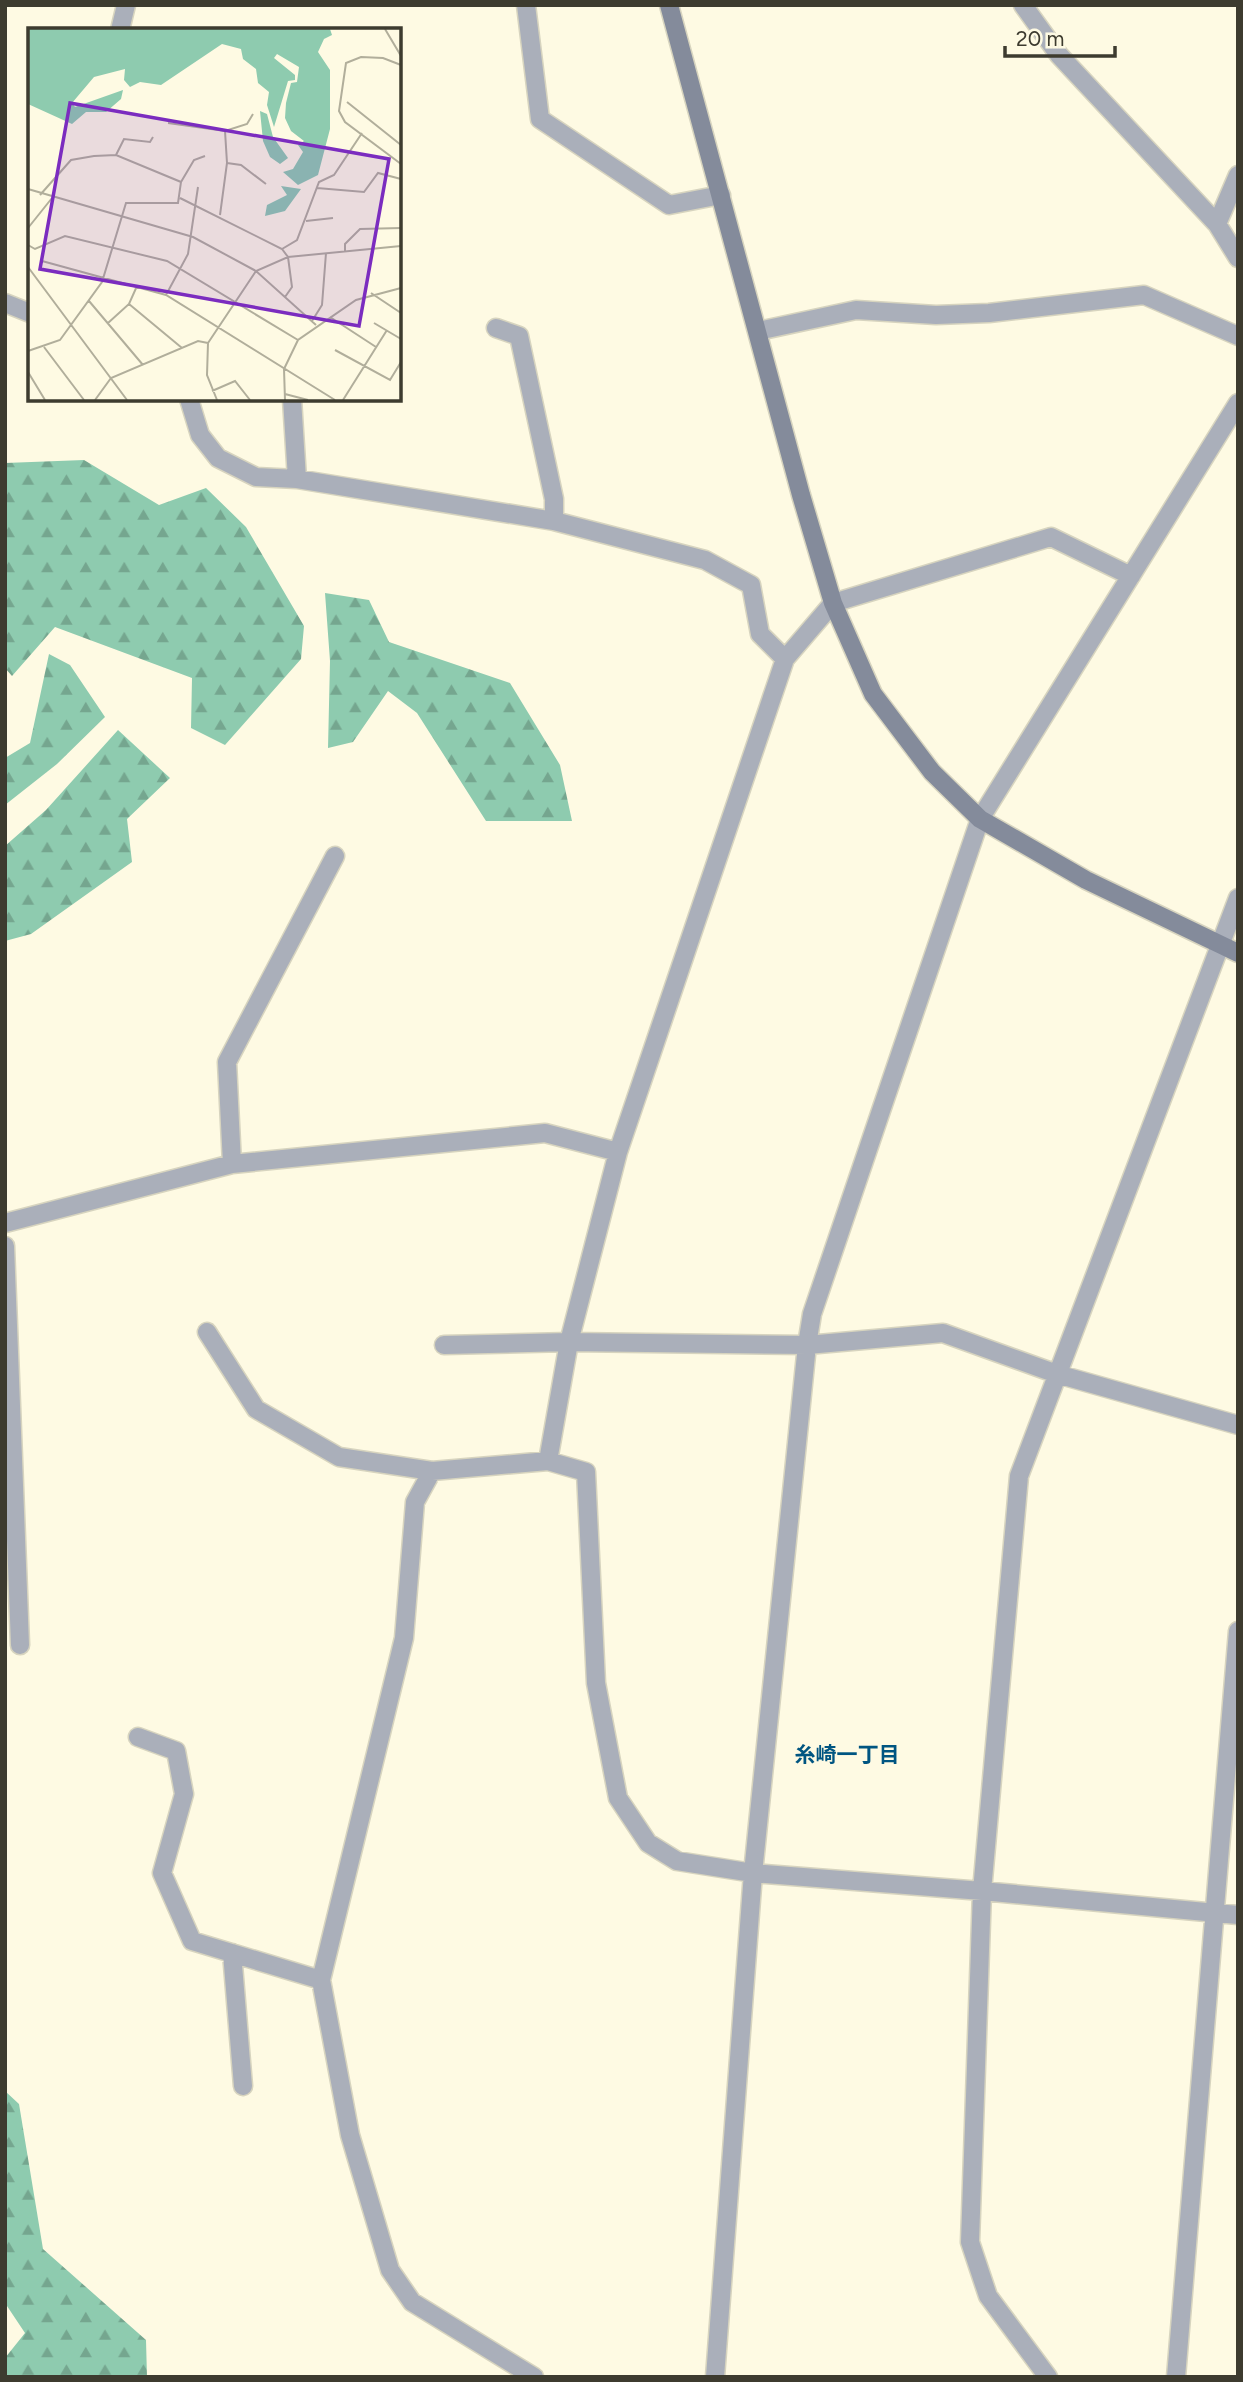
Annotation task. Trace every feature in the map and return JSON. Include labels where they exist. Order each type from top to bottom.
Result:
[{"type":"street","points":[[120,28],[126,5]]},
{"type":"street","points":[[526,5],[540,119],[668,205],[721,195]]},
{"type":"street","points":[[669,5],[801,495],[833,603],[873,694],[932,772],[980,819],[1086,880],[1238,953]]},
{"type":"street","points":[[1023,5],[1059,55],[1217,224],[1238,258]]},
{"type":"street","points":[[1217,224],[1238,175]]},
{"type":"street","points":[[758,331],[856,310],[936,315],[989,313],[1144,295],[1238,336]]},
{"type":"street","points":[[5,303],[28,312]]},
{"type":"street","points":[[496,328],[519,336],[554,499],[554,521]]},
{"type":"street","points":[[190,401],[200,435],[218,458],[256,477],[297,479],[554,521],[705,560],[751,585],[760,634],[785,659]]},
{"type":"street","points":[[292,401],[297,479]]},
{"type":"street","points":[[715,2377],[753,1873],[812,1314],[980,819],[1238,403]]},
{"type":"street","points":[[548,1461],[569,1342],[618,1152],[785,659],[833,603],[1051,537],[1130,576]]},
{"type":"street","points":[[232,1164],[227,1062],[335,856]]},
{"type":"street","points":[[1048,2377],[988,2295],[970,2242],[982,1891],[1019,1476],[1238,898]]},
{"type":"street","points":[[5,1223],[232,1164],[545,1133],[618,1152]]},
{"type":"street","points":[[5,1246],[20,1645]]},
{"type":"street","points":[[207,1332],[256,1409],[339,1457],[432,1471],[548,1461],[586,1472],[596,1683],[618,1798],[648,1843],[677,1861],[753,1873],[982,1891],[1238,1916]]},
{"type":"street","points":[[444,1345],[569,1342],[807,1345],[943,1333],[1057,1374],[1238,1425]]},
{"type":"street","points":[[432,1471],[415,1502],[404,1638],[321,1980],[351,2135],[390,2270],[412,2302],[534,2377]]},
{"type":"street","points":[[1176,2377],[1238,1631]]},
{"type":"street","points":[[138,1737],[176,1751],[184,1794],[162,1873],[192,1941],[321,1980]]},
{"type":"street","points":[[232,1953],[243,2086]]},
{"type":"green space","points":[[84,460],[159,505],[206,488],[246,527],[304,626],[301,659],[225,745],[191,728],[192,678],[55,627],[12,676],[5,668],[5,463]]},
{"type":"green space","points":[[325,593],[369,600],[389,642],[510,683],[560,765],[572,821],[486,821],[417,713],[388,691],[353,742],[328,748],[330,661]]},
{"type":"green space","points":[[49,654],[70,665],[105,717],[57,764],[5,805],[5,758],[30,743]]},
{"type":"green space","points":[[118,730],[170,778],[127,819],[132,862],[31,934],[5,941],[5,846],[46,810]]},
{"type":"green space","points":[[5,2091],[19,2104],[43,2249],[146,2340],[147,2377],[5,2377],[5,2358],[25,2333],[5,2303]]},
{"type":"district","name":"糸崎一丁目","points":[[847,1755]]}]
